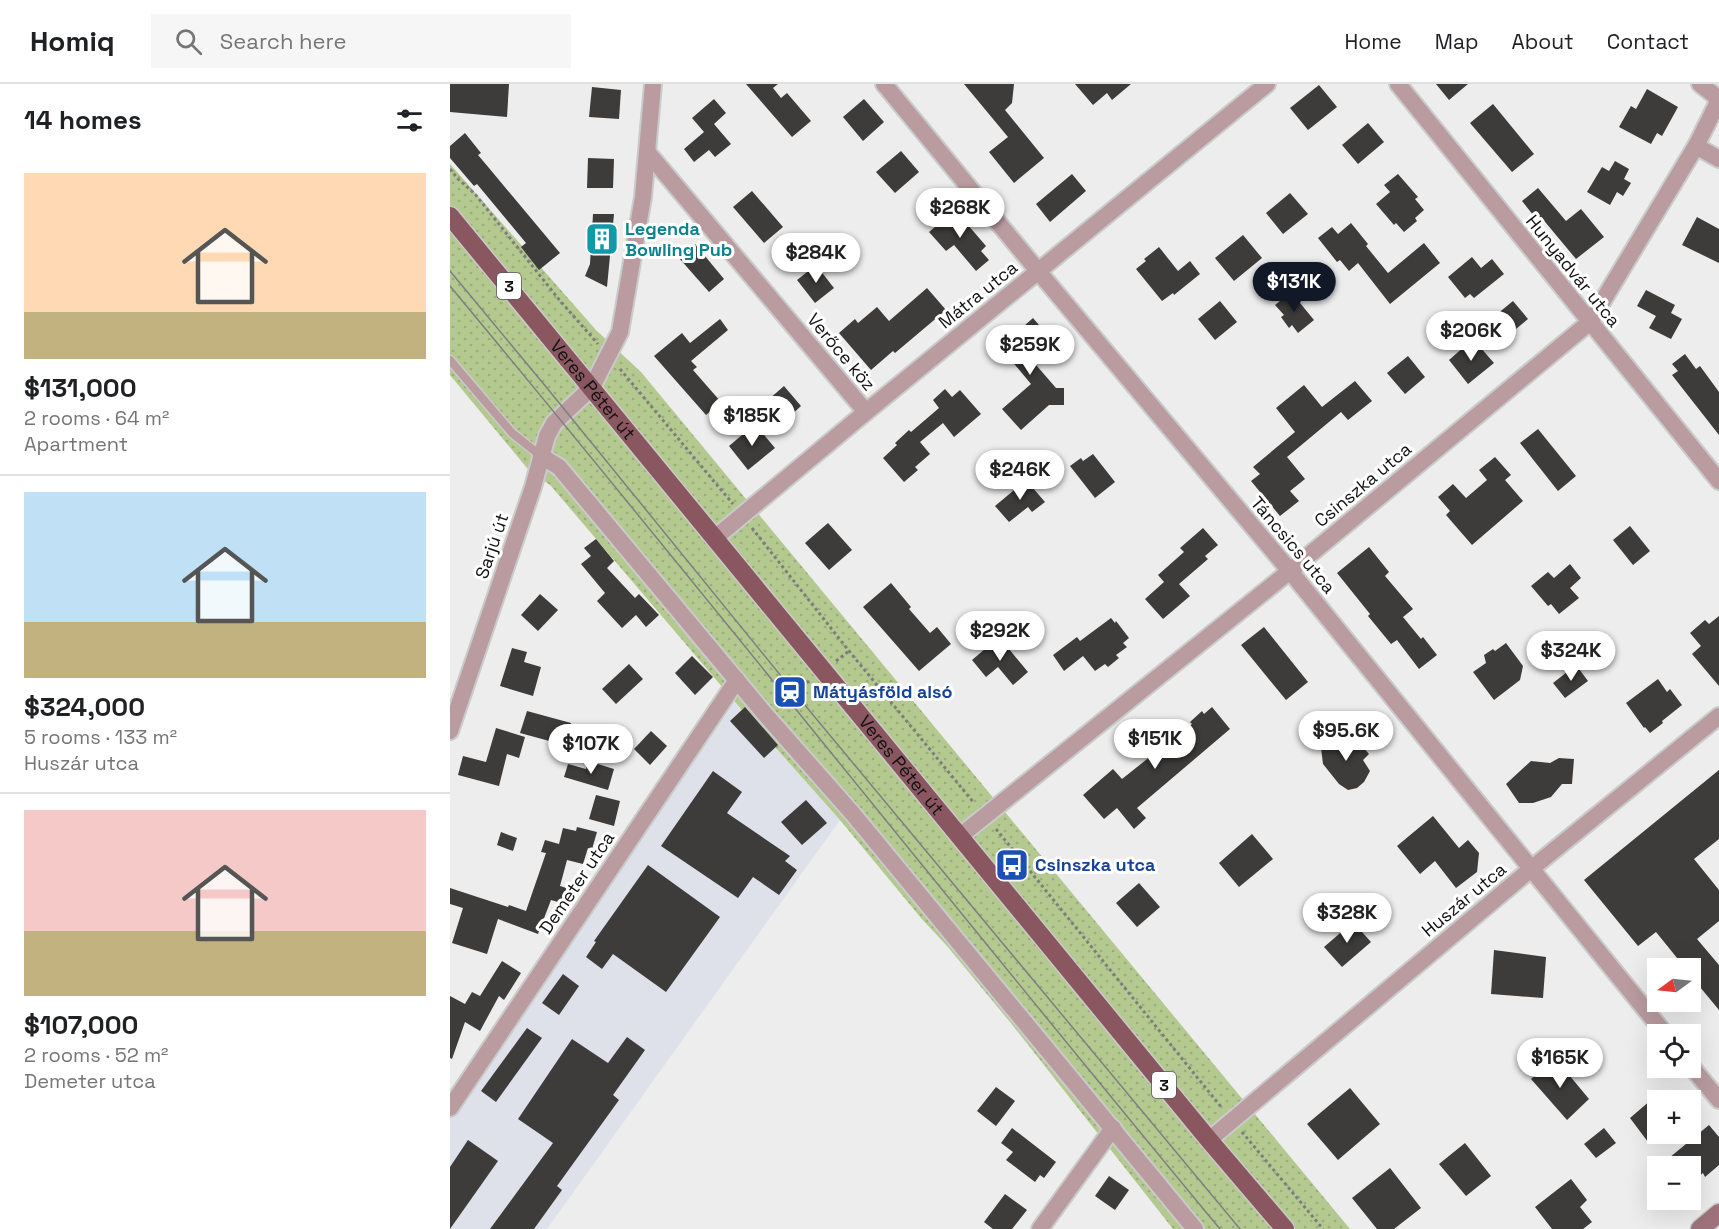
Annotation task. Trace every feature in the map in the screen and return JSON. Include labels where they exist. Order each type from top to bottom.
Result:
[{"type":"main road","name":"Veres Péter út","points":[[450,216],[959,837],[1285,1229]]},
{"type":"street","name":"Sarjú út","points":[[450,731],[533,487],[547,436],[554,423],[592,387],[620,332],[643,197],[654,84]]},
{"type":"street","name":"Táncsics utca","points":[[884,84],[1290,571],[1657,1024]]},
{"type":"street","name":"Mátra utca","points":[[715,538],[1267,84]]},
{"type":"street","name":"Hunyadvár utca","points":[[1398,84],[1719,481]]},
{"type":"street","points":[[1700,84],[1719,100]]},
{"type":"street","name":"Csinszka utca","points":[[959,837],[1290,571],[1590,322],[1696,146],[1719,100]]},
{"type":"street","points":[[1696,146],[1719,159]]},
{"type":"street","name":"Verőce köz","points":[[648,153],[866,412]]},
{"type":"street","points":[[541,456],[559,467],[764,713],[854,814],[1195,1229]]},
{"type":"street","name":"Demeter utca","points":[[450,1108],[737,680]]},
{"type":"street","name":"Huszár utca","points":[[1209,1140],[1531,869],[1719,716]]},
{"type":"street","points":[[1701,1078],[1719,1100]]},
{"type":"street","points":[[1040,1229],[1113,1128]]},
{"type":"street","points":[[1700,1229],[1719,1214]]},
{"type":"lane","points":[[450,360],[512,433],[541,456]]},
{"type":"path","points":[[450,169],[475,194],[561,302],[742,515],[849,651],[1323,1229]]},
{"type":"path","points":[[764,713],[849,651]]},
{"type":"shaded area","points":[[735,702],[840,820],[547,1229],[450,1229],[450,1108]]},
{"type":"green space","points":[[450,164],[596,330],[641,372],[1350,1229],[1173,1229],[1010,1022],[947,946],[551,486],[527,468],[450,375]]},
{"type":"building","points":[[450,84],[509,84],[507,117],[450,112]]},
{"type":"building","points":[[746,84],[778,84],[773,88],[781,98],[787,93],[811,121],[792,137]]},
{"type":"building","points":[[964,84],[1014,84],[1012,103],[1005,110],[1044,158],[1014,183],[989,152],[1008,137]]},
{"type":"building","points":[[1075,84],[1131,84],[1112,100],[1107,93],[1093,105]]},
{"type":"building","points":[[1436,84],[1468,84],[1449,100]]},
{"type":"building","points":[[1319,85],[1337,107],[1308,130],[1290,108]]},
{"type":"building","points":[[592,87],[621,90],[619,119],[589,117]]},
{"type":"building","points":[[1647,89],[1678,107],[1662,136],[1657,133],[1651,144],[1619,127],[1631,106],[1636,109]]},
{"type":"building","points":[[714,99],[726,113],[714,124],[731,144],[715,157],[709,150],[694,162],[684,149],[704,132],[692,118]]},
{"type":"building","points":[[864,99],[884,122],[863,141],[843,117]]},
{"type":"building","points":[[1493,104],[1534,154],[1512,172],[1470,123]]},
{"type":"building","points":[[1368,123],[1384,142],[1358,164],[1342,145]]},
{"type":"building","points":[[465,133],[481,153],[478,155],[560,253],[539,270],[521,247],[526,243],[477,184],[474,186],[450,158],[450,146]]},
{"type":"building","points":[[901,151],[919,172],[895,193],[876,172]]},
{"type":"building","points":[[588,158],[614,159],[613,188],[587,188]]},
{"type":"building","points":[[1615,161],[1629,169],[1624,179],[1631,183],[1623,196],[1617,192],[1610,205],[1587,192],[1602,167],[1609,171]]},
{"type":"building","points":[[1072,174],[1086,191],[1050,222],[1036,204]]},
{"type":"building","points":[[1398,174],[1418,197],[1415,199],[1424,210],[1415,218],[1417,221],[1404,232],[1396,223],[1394,225],[1376,204],[1390,192],[1384,185]]},
{"type":"building","points":[[1538,188],[1566,221],[1581,209],[1604,237],[1576,259],[1541,217],[1537,220],[1522,201]]},
{"type":"building","points":[[752,191],[783,227],[764,243],[733,207]]},
{"type":"building","points":[[1290,193],[1308,214],[1283,234],[1266,213]]},
{"type":"building","points":[[955,210],[986,246],[981,251],[989,260],[976,271],[954,245],[946,251],[929,232]]},
{"type":"building","name":"Legenda Bowling Pub","points":[[593,214],[614,214],[607,287],[585,276],[590,264]]},
{"type":"building","points":[[1697,217],[1719,229],[1719,263],[1682,245]]},
{"type":"building","points":[[1351,223],[1388,273],[1424,243],[1440,263],[1390,304],[1358,263],[1349,271],[1340,260],[1337,262],[1318,238],[1332,227],[1338,234]]},
{"type":"building","points":[[1243,235],[1262,258],[1234,281],[1215,258]]},
{"type":"building","points":[[695,244],[724,279],[709,292],[679,258]]},
{"type":"building","points":[[1159,247],[1178,271],[1190,261],[1200,274],[1174,295],[1173,293],[1162,301],[1136,269]]},
{"type":"building","points":[[1472,257],[1481,268],[1492,259],[1504,274],[1474,298],[1470,294],[1465,298],[1448,277]]},
{"type":"building","points":[[816,265],[834,288],[815,303],[797,280]]},
{"type":"building","points":[[927,288],[946,310],[871,370],[839,333],[855,319],[858,323],[877,307],[889,321]]},
{"type":"building","points":[[1646,290],[1675,305],[1671,313],[1682,319],[1671,339],[1649,328],[1656,316],[1637,306]]},
{"type":"building","points":[[1291,292],[1314,320],[1298,333],[1292,325],[1289,328],[1281,317],[1284,315],[1275,305]]},
{"type":"building","points":[[1220,301],[1237,322],[1215,340],[1198,319]]},
{"type":"building","points":[[1513,301],[1528,319],[1506,337],[1491,319]]},
{"type":"building","points":[[1033,318],[1051,339],[1030,358],[1056,388],[1064,388],[1064,405],[1049,405],[1021,430],[1002,409],[1031,384],[1000,347]]},
{"type":"building","points":[[720,319],[728,330],[691,361],[697,367],[693,370],[721,402],[706,415],[654,356],[682,333],[690,343]]},
{"type":"building","points":[[1473,339],[1494,363],[1468,384],[1449,360]]},
{"type":"building","points":[[1685,354],[1696,369],[1700,366],[1719,392],[1719,435],[1672,375],[1678,371],[1672,364]]},
{"type":"building","points":[[1408,356],[1425,377],[1405,394],[1387,373]]},
{"type":"building","points":[[1355,381],[1372,401],[1348,420],[1341,412],[1287,457],[1305,479],[1290,491],[1299,501],[1280,516],[1251,481],[1260,474],[1253,467],[1295,432],[1276,408],[1304,385],[1322,407]]},
{"type":"building","points":[[784,386],[801,406],[789,417],[781,408],[769,418],[760,407]]},
{"type":"building","points":[[945,389],[952,397],[960,390],[981,414],[954,437],[943,423],[920,442],[930,454],[915,467],[918,470],[904,482],[883,458],[909,430],[911,432],[939,408],[933,400]]},
{"type":"building","points":[[755,424],[775,448],[748,470],[729,446]]},
{"type":"building","points":[[1538,429],[1576,476],[1558,491],[1520,443]]},
{"type":"building","points":[[1093,454],[1115,482],[1095,498],[1070,466],[1081,458],[1083,461]]},
{"type":"building","points":[[1495,457],[1511,475],[1505,480],[1523,501],[1472,545],[1446,515],[1450,511],[1438,497],[1453,484],[1466,498],[1487,480],[1479,470]]},
{"type":"building","points":[[1026,480],[1045,502],[1032,512],[1028,507],[1009,522],[995,506]]},
{"type":"building","points":[[828,523],[852,550],[829,570],[805,543]]},
{"type":"building","points":[[1630,526],[1650,551],[1633,565],[1613,540]]},
{"type":"building","points":[[1203,528],[1218,545],[1205,556],[1208,559],[1179,584],[1190,596],[1163,619],[1145,599],[1164,582],[1158,575],[1184,552],[1180,548]]},
{"type":"building","points":[[596,539],[614,561],[607,568],[635,598],[639,594],[659,615],[646,627],[636,615],[622,628],[597,601],[605,593],[581,564],[591,556],[584,548]]},
{"type":"building","points":[[1369,547],[1389,572],[1385,576],[1413,609],[1403,617],[1437,655],[1419,669],[1397,640],[1391,644],[1337,573]]},
{"type":"building","points":[[1570,564],[1581,578],[1570,588],[1579,598],[1559,614],[1551,604],[1548,606],[1531,586],[1548,572],[1554,578]]},
{"type":"building","points":[[891,583],[930,633],[937,627],[951,644],[919,671],[863,607]]},
{"type":"building","points":[[540,594],[558,610],[538,631],[521,615]]},
{"type":"building","points":[[1719,616],[1719,686],[1692,654],[1701,646],[1690,633],[1705,620],[1709,624]]},
{"type":"building","points":[[1111,618],[1129,638],[1123,643],[1127,647],[1116,655],[1119,658],[1108,667],[1105,664],[1095,671],[1083,656],[1064,671],[1053,655],[1077,637],[1080,641]]},
{"type":"building","points":[[1264,627],[1308,682],[1286,700],[1241,645]]},
{"type":"building","points":[[999,637],[1028,672],[1013,685],[998,667],[986,677],[972,660]]},
{"type":"building","points":[[1506,643],[1523,666],[1520,680],[1494,700],[1473,672],[1486,663],[1484,655]]},
{"type":"building","points":[[512,648],[527,652],[524,662],[541,667],[533,696],[500,686]]},
{"type":"building","points":[[692,656],[713,677],[695,695],[675,673]]},
{"type":"building","points":[[629,664],[643,679],[616,704],[602,689]]},
{"type":"building","points":[[1576,665],[1588,681],[1565,698],[1553,683]]},
{"type":"building","points":[[1658,679],[1667,692],[1670,689],[1682,705],[1650,733],[1626,703]]},
{"type":"building","points":[[745,707],[778,745],[764,758],[730,721]]},
{"type":"building","points":[[1212,707],[1230,729],[1137,808],[1146,818],[1134,829],[1117,808],[1104,819],[1083,795],[1113,769],[1122,779],[1166,744],[1167,746],[1192,724],[1190,722],[1202,711],[1204,714]]},
{"type":"building","points":[[527,711],[571,723],[564,745],[520,733]]},
{"type":"building","points":[[496,728],[525,737],[519,758],[507,754],[499,786],[458,775],[463,756],[486,762]]},
{"type":"building","points":[[651,731],[667,746],[650,765],[634,749]]},
{"type":"building","points":[[1339,734],[1349,742],[1355,738],[1369,754],[1363,760],[1370,771],[1364,782],[1357,788],[1348,790],[1339,784],[1323,764],[1321,748],[1327,741]]},
{"type":"building","points":[[1559,758],[1574,759],[1572,784],[1562,784],[1551,797],[1533,803],[1519,803],[1506,784],[1531,761],[1550,763]]},
{"type":"building","points":[[588,761],[614,769],[608,790],[564,777],[568,764],[586,769]]},
{"type":"building","points":[[1719,770],[1719,839],[1694,859],[1719,890],[1719,921],[1697,939],[1719,965],[1719,1010],[1701,988],[1701,958],[1677,958],[1656,932],[1638,946],[1584,880]]},
{"type":"building","points":[[713,771],[742,792],[727,813],[790,856],[785,861],[797,870],[779,895],[753,877],[738,898],[661,846]]},
{"type":"building","points":[[596,795],[620,801],[614,826],[589,819]]},
{"type":"building","points":[[806,800],[827,823],[802,845],[781,822]]},
{"type":"building","points":[[1433,816],[1459,848],[1468,840],[1479,853],[1477,872],[1456,888],[1435,861],[1420,874],[1397,846]]},
{"type":"building","points":[[577,827],[597,832],[592,849],[588,848],[583,864],[567,860],[560,886],[570,889],[565,904],[551,900],[538,934],[498,919],[487,954],[452,943],[463,908],[450,904],[450,888],[526,911],[546,853],[541,852],[545,840],[559,844],[563,828],[576,831]]},
{"type":"building","points":[[501,832],[517,838],[513,851],[497,845]]},
{"type":"building","points":[[1252,834],[1273,859],[1239,887],[1219,863]]},
{"type":"building","points":[[648,865],[720,917],[666,992],[613,954],[602,969],[586,957],[596,942],[594,941]]},
{"type":"building","points":[[1139,883],[1160,907],[1137,927],[1116,903]]},
{"type":"building","points":[[1353,922],[1371,942],[1342,967],[1324,947]]},
{"type":"building","points":[[1494,950],[1546,957],[1543,998],[1491,994]]},
{"type":"building","points":[[502,961],[521,973],[504,1000],[499,996],[480,1031],[465,1022],[452,1059],[450,1058],[450,996],[465,1004],[472,992],[480,996]]},
{"type":"building","points":[[563,974],[579,986],[559,1015],[542,1003]]},
{"type":"building","points":[[527,1028],[542,1038],[496,1102],[481,1091]]},
{"type":"building","points":[[627,1037],[645,1050],[613,1095],[619,1100],[557,1186],[562,1190],[534,1229],[490,1229],[553,1143],[518,1119],[572,1039],[608,1063]]},
{"type":"building","points":[[1555,1058],[1589,1099],[1567,1120],[1531,1079]]},
{"type":"building","points":[[996,1087],[1015,1101],[996,1126],[977,1111]]},
{"type":"building","points":[[1350,1088],[1380,1124],[1338,1160],[1307,1124]]},
{"type":"building","points":[[1647,1103],[1647,1141],[1630,1118]]},
{"type":"building","points":[[1709,1125],[1719,1137],[1719,1165],[1705,1177],[1703,1173],[1701,1175],[1701,1156],[1671,1156],[1686,1144],[1701,1144],[1701,1132]]},
{"type":"building","points":[[1012,1128],[1056,1162],[1044,1178],[1040,1175],[1035,1182],[1006,1160],[1013,1152],[1001,1143]]},
{"type":"building","points":[[1604,1128],[1616,1143],[1596,1158],[1584,1144]]},
{"type":"building","points":[[468,1140],[498,1161],[450,1229],[450,1167]]},
{"type":"building","points":[[1465,1143],[1491,1176],[1466,1196],[1439,1164]]},
{"type":"building","points":[[1390,1168],[1421,1208],[1394,1229],[1377,1229],[1352,1198]]},
{"type":"building","points":[[1109,1176],[1129,1190],[1115,1210],[1095,1196]]},
{"type":"building","points":[[1571,1179],[1587,1200],[1580,1207],[1592,1222],[1583,1229],[1552,1229],[1535,1207]]},
{"type":"building","points":[[1005,1194],[1027,1210],[1012,1229],[993,1229],[984,1222]]},
{"type":"tram line","points":[[450,271],[794,692],[1240,1229]]},
{"type":"tram line","points":[[450,286],[1220,1229]]},
{"type":"place","name":"Legenda Bowling Pub","points":[[602,239]]},
{"type":"place","name":"Mátyásföld alsó","points":[[790,692]]},
{"type":"place","name":"Csinszka utca","points":[[1012,865]]}]
